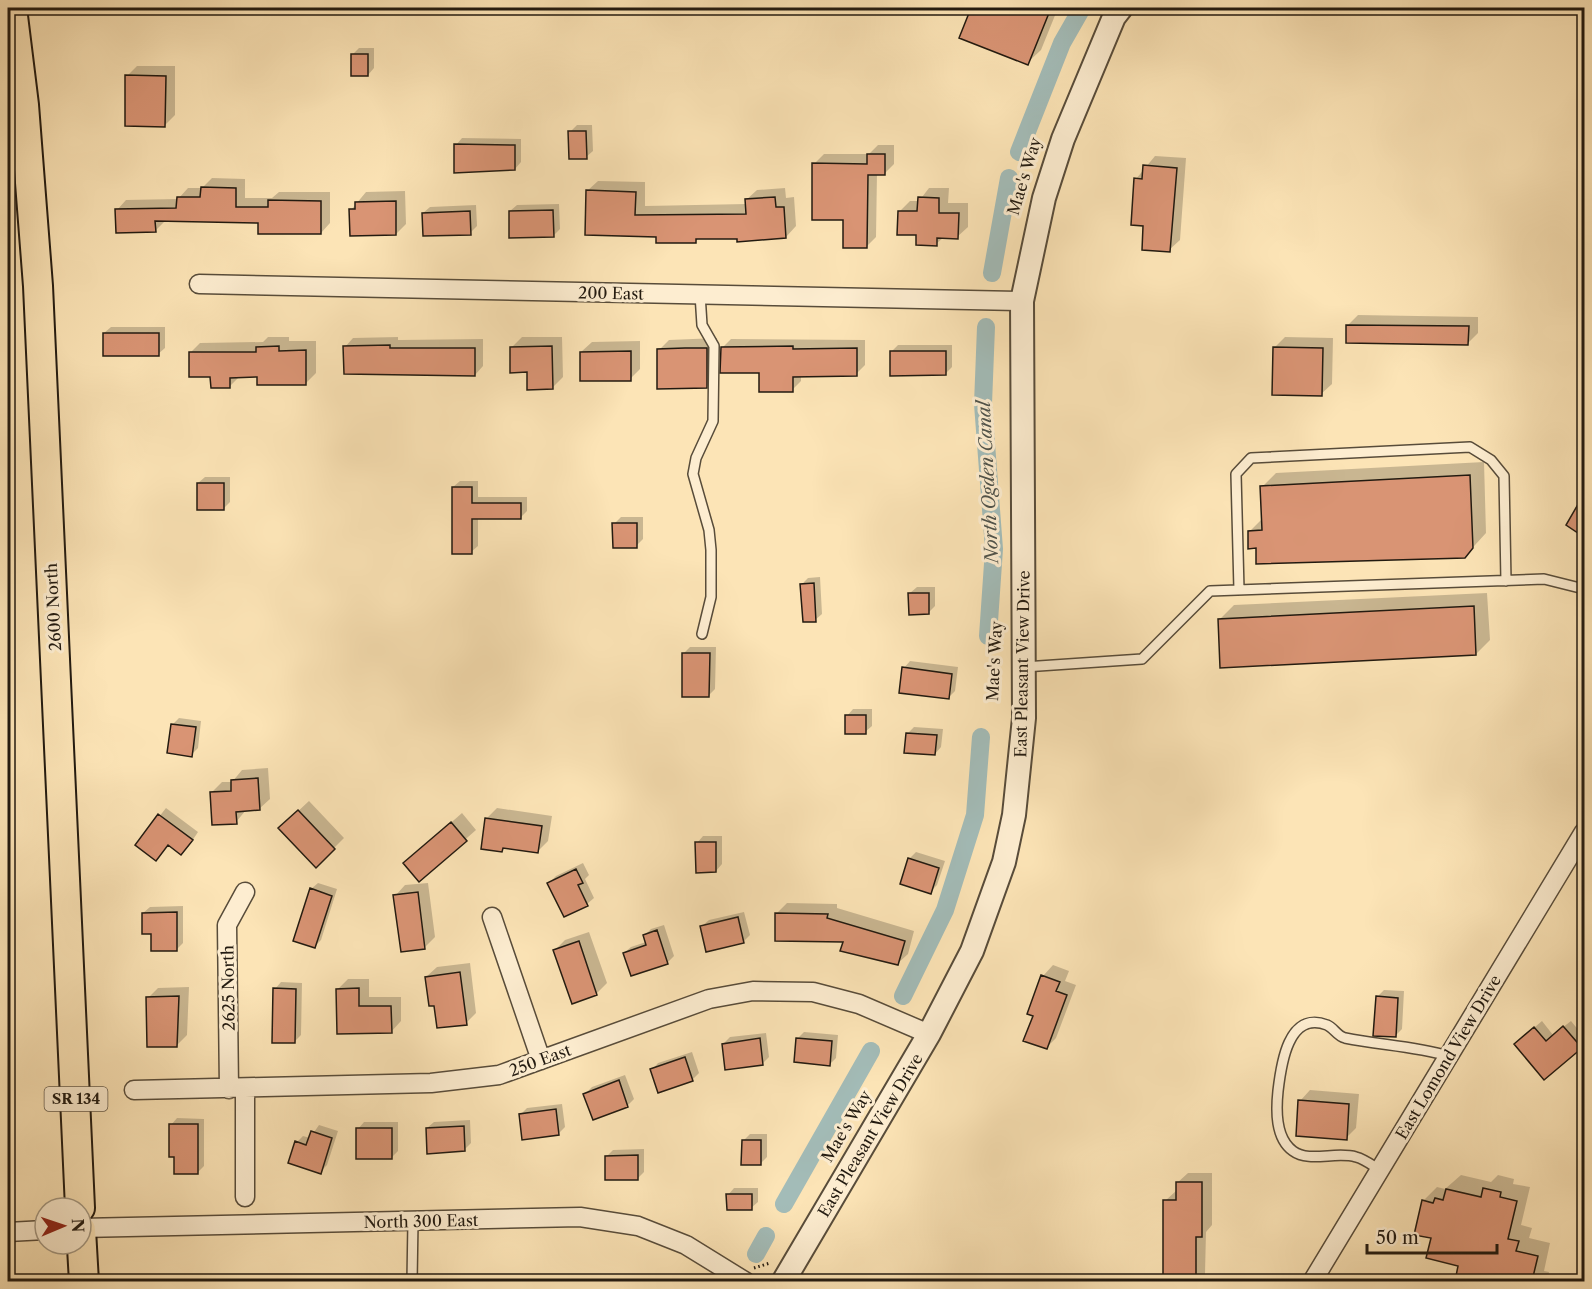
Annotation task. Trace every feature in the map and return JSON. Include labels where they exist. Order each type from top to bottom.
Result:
[{"type":"main road","name":"2600 North","points":[[12,8],[24,105],[38,286],[79,1196]]},
{"type":"main road","points":[[83,1256],[84,1281]]},
{"type":"street","name":"East Pleasant View Drive","points":[[783,1281],[929,1034],[972,951],[1004,862],[1020,770],[1024,668],[1022,301],[1044,198],[1063,139],[1114,17],[1121,8]]},
{"type":"street","name":"200 East","points":[[199,284],[1022,301]]},
{"type":"street","name":"East Lomond View Drive","points":[[1312,1281],[1584,832]]},
{"type":"street","name":"2625 North","points":[[245,892],[227,925],[245,1197]]},
{"type":"street","points":[[492,917],[541,1060]]},
{"type":"street","name":"250 East","points":[[134,1090],[431,1083],[499,1074],[709,999],[753,991],[813,992],[859,1004],[929,1034]]},
{"type":"street","name":"North 300 East","points":[[93,1229],[580,1217],[638,1226],[686,1245],[746,1281]]},
{"type":"street","points":[[8,1232],[33,1231]]},
{"type":"lane","points":[[700,294],[702,325],[714,346],[713,421],[696,458],[693,474],[711,539],[711,597],[702,634]]},
{"type":"lane","points":[[1239,590],[1236,474],[1251,458],[1470,447],[1491,460],[1504,476],[1506,580]]},
{"type":"lane","points":[[1024,668],[1142,659],[1210,591],[1544,579],[1584,590]]},
{"type":"lane","points":[[1380,1170],[1354,1156],[1301,1156],[1285,1143],[1279,1129],[1276,1105],[1280,1075],[1293,1036],[1298,1028],[1312,1022],[1327,1025],[1342,1037],[1405,1045],[1449,1056]]},
{"type":"lane","points":[[412,1281],[413,1221]]},
{"type":"path","points":[[760,1265],[769,1264],[775,1254]]},
{"type":"building","points":[[971,8],[1051,8],[1028,65],[959,38]]},
{"type":"building","points":[[351,54],[368,54],[368,76],[351,76]]},
{"type":"building","points":[[125,75],[166,76],[165,127],[125,126]]},
{"type":"building","points":[[568,131],[586,131],[587,159],[569,159]]},
{"type":"building","points":[[454,144],[515,145],[515,170],[454,173]]},
{"type":"building","points":[[867,154],[885,154],[885,175],[868,175],[867,248],[843,248],[843,220],[812,220],[812,163],[867,164]]},
{"type":"building","points":[[1143,165],[1177,168],[1170,252],[1142,250],[1143,226],[1131,225],[1134,178],[1142,179]]},
{"type":"building","points":[[201,187],[236,188],[236,207],[268,207],[268,200],[321,201],[321,234],[258,234],[258,223],[155,221],[156,232],[116,233],[115,209],[176,208],[177,197],[200,197]]},
{"type":"building","points":[[586,190],[636,192],[635,215],[746,214],[745,199],[775,197],[776,207],[784,207],[786,238],[737,242],[737,239],[696,239],[696,243],[656,243],[656,237],[585,235]]},
{"type":"building","points":[[918,197],[939,198],[939,213],[959,213],[958,239],[937,238],[937,246],[916,245],[916,235],[897,235],[898,211],[917,211]]},
{"type":"building","points":[[396,201],[396,235],[350,236],[349,209],[355,209],[355,202]]},
{"type":"building","points":[[553,210],[554,237],[509,238],[509,211]]},
{"type":"building","points":[[470,211],[471,235],[423,236],[422,213]]},
{"type":"building","points":[[1346,325],[1469,326],[1468,345],[1346,343]]},
{"type":"building","points":[[103,333],[159,333],[159,356],[103,356]]},
{"type":"building","points":[[390,345],[390,348],[475,348],[475,376],[344,374],[343,346]]},
{"type":"building","points":[[279,346],[279,351],[306,350],[306,385],[257,385],[257,377],[230,378],[230,388],[211,388],[210,377],[189,377],[189,352],[256,352],[256,347]]},
{"type":"building","points":[[552,346],[553,389],[527,390],[527,372],[510,373],[510,347]]},
{"type":"building","points":[[793,346],[793,349],[857,348],[857,376],[793,377],[793,392],[759,392],[759,373],[720,373],[721,347]]},
{"type":"building","points":[[1273,347],[1323,348],[1322,396],[1272,395]]},
{"type":"building","points":[[707,348],[707,388],[657,389],[657,349]]},
{"type":"building","points":[[631,351],[631,381],[580,381],[580,352]]},
{"type":"building","points":[[890,351],[946,351],[946,375],[890,376]]},
{"type":"building","points":[[1470,475],[1473,548],[1465,558],[1256,564],[1256,548],[1248,549],[1248,531],[1262,530],[1260,486]]},
{"type":"building","points":[[197,483],[224,483],[224,510],[197,510]]},
{"type":"building","points":[[452,487],[472,487],[472,503],[521,503],[521,519],[472,519],[472,554],[452,554]]},
{"type":"building","points":[[1584,494],[1584,537],[1566,525]]},
{"type":"building","points":[[612,523],[637,523],[637,548],[613,548]]},
{"type":"building","points":[[814,583],[816,622],[803,622],[800,584]]},
{"type":"building","points":[[908,593],[929,593],[929,614],[909,615]]},
{"type":"building","points":[[1474,606],[1476,655],[1220,668],[1218,619]]},
{"type":"building","points":[[682,653],[710,653],[709,697],[682,697]]},
{"type":"building","points":[[902,667],[952,674],[949,699],[899,693]]},
{"type":"building","points":[[845,715],[866,715],[866,734],[845,734]]},
{"type":"building","points":[[171,724],[196,727],[192,757],[167,753]]},
{"type":"building","points":[[906,733],[937,735],[935,755],[904,753]]},
{"type":"building","points":[[258,778],[260,810],[236,812],[237,824],[212,825],[210,792],[231,791],[231,780]]},
{"type":"building","points":[[298,810],[335,849],[316,868],[278,828]]},
{"type":"building","points":[[158,814],[193,840],[181,855],[168,845],[156,861],[135,845]]},
{"type":"building","points":[[485,818],[542,826],[538,853],[503,848],[502,852],[481,849]]},
{"type":"building","points":[[451,822],[467,841],[419,882],[403,863]]},
{"type":"building","points":[[695,842],[716,842],[716,872],[696,873]]},
{"type":"building","points":[[908,858],[939,868],[931,894],[900,884]]},
{"type":"building","points":[[576,869],[583,883],[578,885],[588,906],[564,917],[547,883]]},
{"type":"building","points":[[310,888],[332,896],[315,948],[293,941]]},
{"type":"building","points":[[418,892],[425,949],[401,952],[393,895]]},
{"type":"building","points":[[177,912],[177,951],[151,951],[151,934],[142,934],[142,913]]},
{"type":"building","points":[[775,913],[828,914],[827,918],[905,941],[898,965],[840,951],[843,942],[775,941]]},
{"type":"building","points":[[738,917],[744,943],[706,952],[700,926]]},
{"type":"building","points":[[657,930],[668,964],[631,976],[623,953],[646,945],[643,935]]},
{"type":"building","points":[[579,941],[597,995],[572,1004],[553,950]]},
{"type":"building","points":[[460,972],[467,1025],[437,1028],[434,1006],[429,1006],[425,977]]},
{"type":"building","points":[[1041,975],[1060,982],[1056,991],[1067,995],[1047,1049],[1023,1041],[1033,1016],[1027,1014]]},
{"type":"building","points":[[273,988],[296,989],[295,1043],[272,1043]]},
{"type":"building","points":[[359,988],[359,1006],[391,1006],[392,1033],[337,1034],[336,989]]},
{"type":"building","points":[[179,996],[177,1047],[147,1047],[146,997]]},
{"type":"building","points":[[1376,996],[1398,998],[1396,1037],[1373,1036]]},
{"type":"building","points":[[1563,1026],[1582,1048],[1544,1080],[1514,1044],[1534,1027],[1546,1041]]},
{"type":"building","points":[[760,1038],[763,1065],[725,1070],[722,1044]]},
{"type":"building","points":[[796,1038],[832,1041],[830,1066],[794,1062]]},
{"type":"building","points":[[685,1057],[693,1081],[658,1093],[650,1069]]},
{"type":"building","points":[[619,1080],[628,1107],[593,1120],[583,1094]]},
{"type":"building","points":[[1298,1100],[1349,1104],[1347,1140],[1296,1136]]},
{"type":"building","points":[[556,1109],[559,1135],[522,1140],[519,1114]]},
{"type":"building","points":[[169,1124],[198,1124],[198,1174],[174,1174],[174,1157],[169,1157]]},
{"type":"building","points":[[464,1126],[465,1151],[427,1154],[426,1128]]},
{"type":"building","points":[[356,1128],[392,1128],[392,1159],[356,1159]]},
{"type":"building","points":[[311,1131],[332,1138],[321,1174],[288,1163],[295,1141],[306,1145]]},
{"type":"building","points":[[742,1140],[761,1140],[761,1165],[741,1165]]},
{"type":"building","points":[[638,1155],[638,1180],[605,1180],[605,1156]]},
{"type":"building","points":[[1176,1182],[1202,1182],[1202,1237],[1196,1237],[1196,1281],[1163,1281],[1163,1200],[1176,1200]]},
{"type":"building","points":[[1483,1188],[1501,1192],[1500,1197],[1517,1201],[1508,1239],[1519,1241],[1516,1251],[1538,1256],[1532,1281],[1479,1281],[1456,1276],[1458,1266],[1426,1258],[1431,1238],[1414,1235],[1422,1200],[1433,1203],[1435,1198],[1443,1200],[1446,1189],[1481,1197]]},
{"type":"building","points":[[726,1194],[752,1194],[752,1210],[727,1210]]},
{"type":"waterway","name":"North Ogden Canal","points":[[1019,152],[1062,43],[1082,8]]},
{"type":"waterway","name":"North Ogden Canal","points":[[992,273],[1009,178]]},
{"type":"waterway","name":"North Ogden Canal","points":[[986,327],[983,404],[994,549],[988,636]]},
{"type":"waterway","name":"North Ogden Canal","points":[[903,996],[945,910],[975,815],[981,737]]},
{"type":"waterway","name":"North Ogden Canal","points":[[784,1204],[871,1051]]},
{"type":"waterway","name":"North Ogden Canal","points":[[756,1254],[766,1236]]}]
